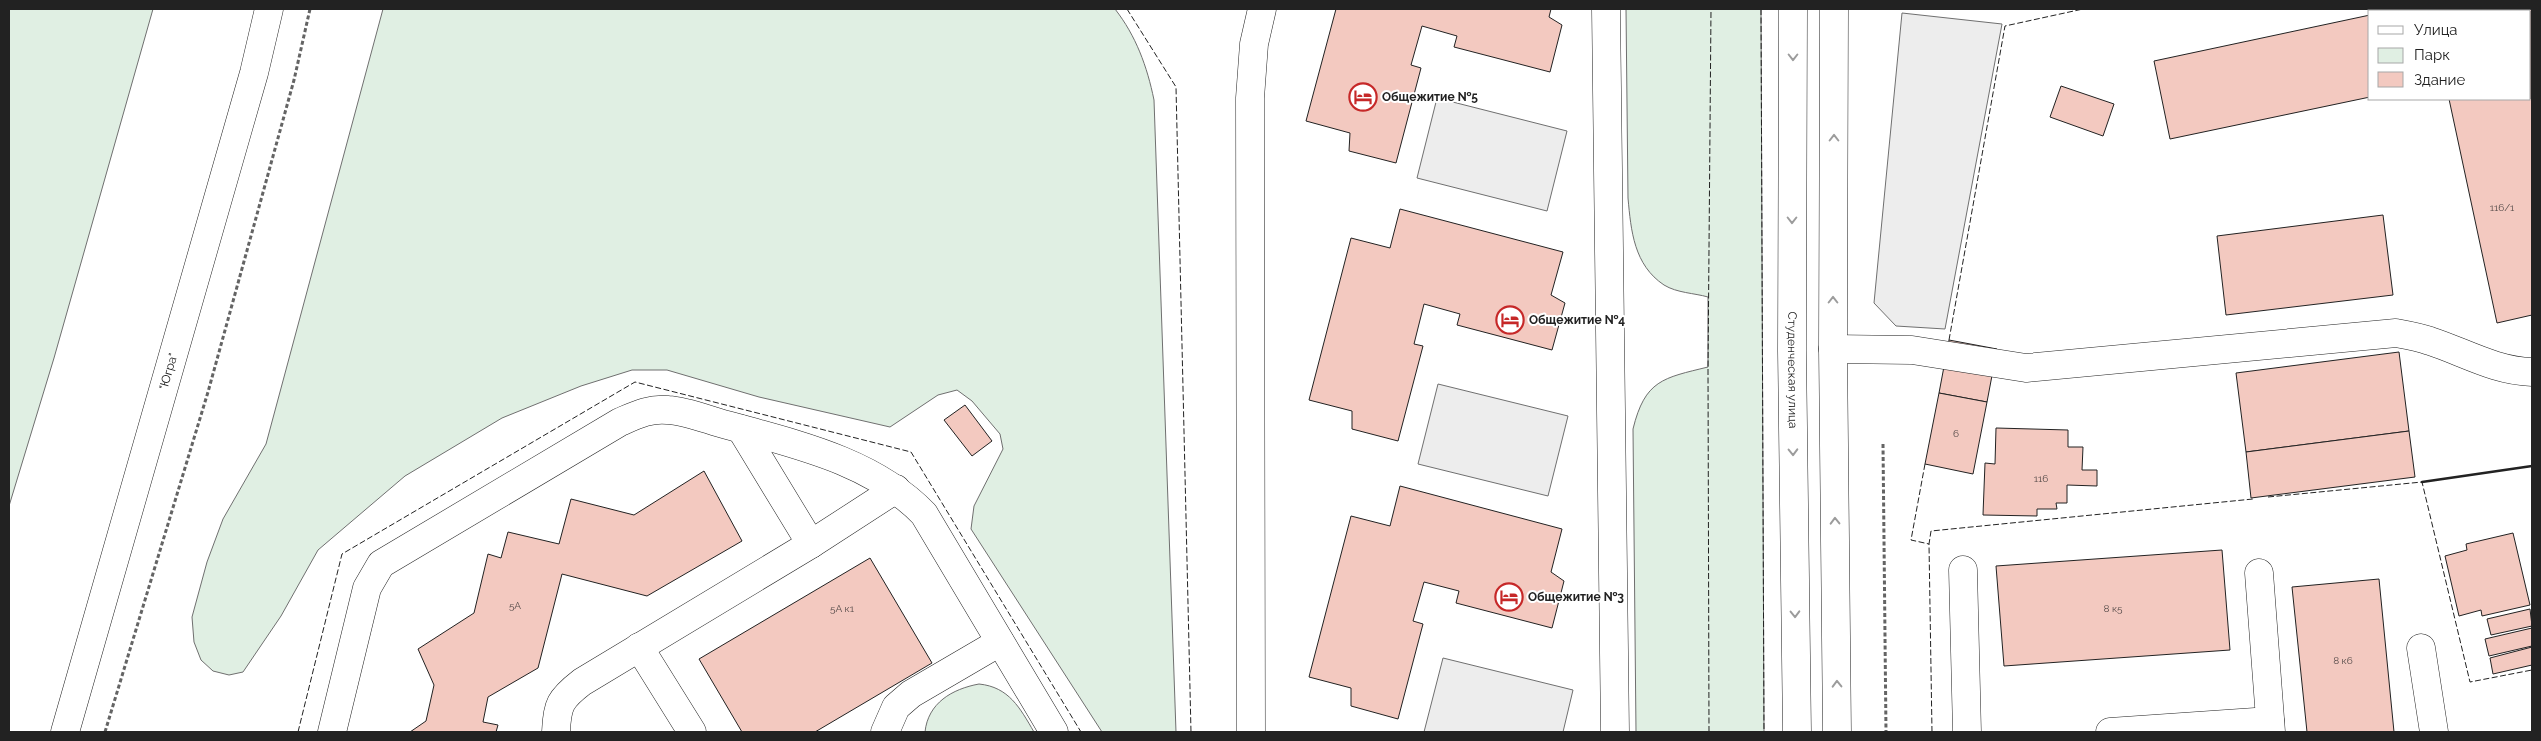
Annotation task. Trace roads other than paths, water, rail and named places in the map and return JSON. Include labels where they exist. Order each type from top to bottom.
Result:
[{"type":"main road","name":"\"Югра\"","points":[[64,732],[254,73],[269,9]]},
{"type":"main road","points":[[1251,732],[1250,98],[1254,44],[1262,9]]},
{"type":"main road","points":[[1606,9],[1615,732]]},
{"type":"main road","name":"Студенческая улица","points":[[1793,9],[1792,351],[1797,732]]},
{"type":"main road","points":[[1834,9],[1833,349],[1837,732]]},
{"type":"main road","points":[[1792,351],[1833,349],[1912,350],[2026,368],[2396,333],[2429,340],[2480,362],[2532,372]]},
{"type":"main road","points":[[332,732],[367,588],[381,564],[620,422],[644,411],[668,410],[806,447],[835,458],[896,489],[924,514],[1054,732]]},
{"type":"main road","points":[[740,429],[811,544]]},
{"type":"main road","points":[[556,732],[557,710],[564,696],[582,682],[811,544],[896,489]]},
{"type":"main road","points":[[1963,570],[1967,732]]},
{"type":"main road","points":[[2110,732],[2271,727],[2259,573]]},
{"type":"main road","points":[[885,732],[896,707],[911,694],[1000,642]]},
{"type":"main road","points":[[640,647],[692,732]]},
{"type":"main road","points":[[2421,648],[2434,732]]},
{"type":"place","name":"Общежитие №5","points":[[1363,97]]},
{"type":"place","name":"Общежитие №4","points":[[1510,320]]},
{"type":"place","name":"Общежитие №3","points":[[1509,597]]}]
